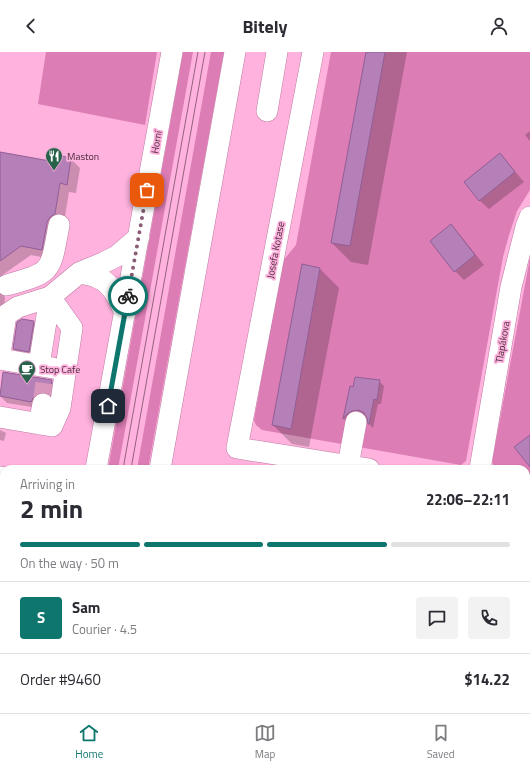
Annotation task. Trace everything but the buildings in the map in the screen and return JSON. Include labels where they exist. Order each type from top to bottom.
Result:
[{"type":"street","name":"Horní","points":[[97,465],[172,52]]},
{"type":"street","points":[[161,465],[235,52]]},
{"type":"street","points":[[267,111],[276,52]]},
{"type":"street","name":"Josefa Kotase","points":[[313,52],[237,448],[342,465]]},
{"type":"street","name":"Tlapákova","points":[[481,465],[511,287],[526,227],[530,218]]},
{"type":"street","points":[[18,307],[4,284],[36,277],[45,271],[51,264],[59,225]]},
{"type":"street","points":[[0,354],[6,315],[18,307],[50,297],[79,273],[117,256],[139,237]]},
{"type":"street","points":[[79,273],[99,278],[105,282],[111,288],[125,313]]},
{"type":"street","points":[[0,417],[52,426],[60,408],[50,370],[72,328],[50,297]]},
{"type":"street","points":[[0,359],[50,370]]},
{"type":"street","points":[[40,424],[43,404]]},
{"type":"street","points":[[356,422],[360,465]]},
{"type":"shaded area","points":[[46,52],[157,52],[145,125],[38,104]]},
{"type":"shaded area","points":[[183,52],[193,52],[119,465],[109,465]]},
{"type":"shaded area","points":[[211,52],[224,52],[149,465],[138,465]]},
{"type":"shaded area","points":[[331,52],[530,52],[530,190],[517,211],[503,257],[466,461],[461,465],[262,430],[256,425],[254,420],[282,262],[296,245]]},
{"type":"shaded area","points":[[530,258],[530,465],[494,465],[492,462]]},
{"type":"tunnel","points":[[43,404],[47,376]]},
{"type":"tram line","points":[[124,465],[198,52]]},
{"type":"tram line","points":[[132,465],[205,52]]},
{"type":"way so far","points":[[128,296],[147,190]]},
{"type":"place","name":"Maston","points":[[54,171]]},
{"type":"place","name":"Stop Cafe","points":[[27,384]]},
{"type":"route","points":[[108,406],[128,296]]}]
